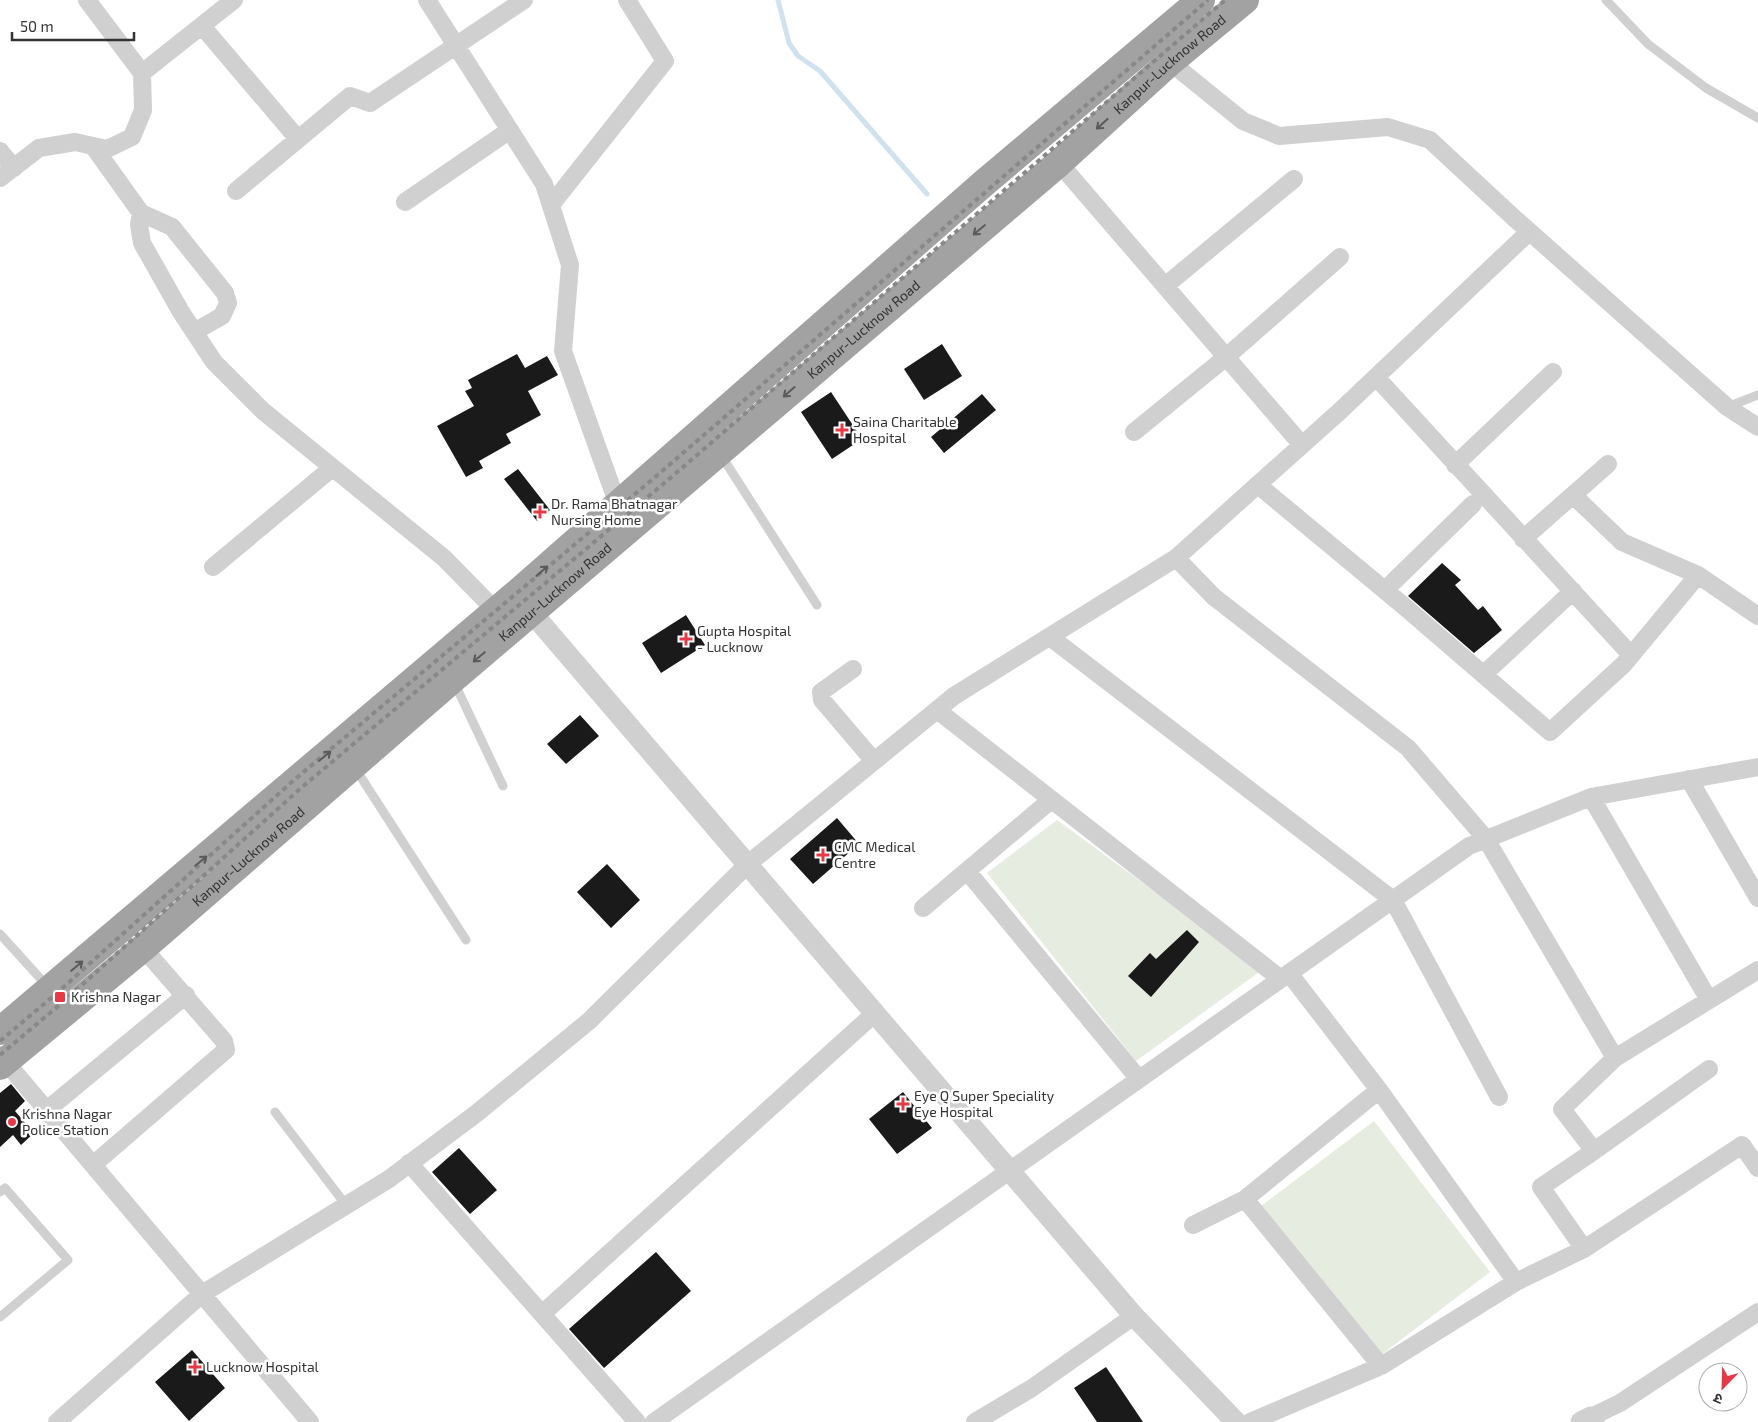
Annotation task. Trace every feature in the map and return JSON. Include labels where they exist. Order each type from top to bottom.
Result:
[{"type":"highway","name":"Kanpur-Lucknow Road","points":[[0,1031],[515,606],[719,453],[1059,163],[1170,62],[1245,0]]},
{"type":"highway","name":"Kanpur-Lucknow Road","points":[[2,1061],[142,948],[453,679],[515,606],[618,505],[1192,3]]},
{"type":"street","points":[[0,151],[7,173],[39,148],[75,142],[106,149],[132,137],[143,110],[142,73],[87,0]]},
{"type":"street","points":[[142,73],[234,0]]},
{"type":"street","points":[[427,0],[544,184],[570,266],[563,351],[618,505]]},
{"type":"street","points":[[236,190],[350,96],[370,103],[524,0]]},
{"type":"street","points":[[551,205],[666,61],[630,1]]},
{"type":"street","points":[[202,26],[298,139]]},
{"type":"street","points":[[1170,62],[1243,121],[1279,136],[1388,127],[1430,140],[1530,232],[1727,407],[1758,427]]},
{"type":"street","points":[[405,202],[510,130]]},
{"type":"street","points":[[93,146],[141,213],[172,227],[225,293],[228,303],[222,316],[194,332]]},
{"type":"street","points":[[1059,163],[1166,286],[1225,358],[1302,445]]},
{"type":"street","points":[[1166,286],[1294,180]]},
{"type":"street","points":[[141,213],[142,243],[194,332],[214,362],[263,411],[301,440],[332,468],[444,558],[515,606],[748,864],[1134,1316],[1236,1422]]},
{"type":"street","points":[[57,1422],[202,1294],[410,1163],[476,1113],[589,1021],[748,864],[954,696],[1176,558],[1376,377],[1530,232]]},
{"type":"street","points":[[1134,432],[1225,358],[1340,257]]},
{"type":"street","points":[[1455,465],[1553,372]]},
{"type":"street","points":[[1376,377],[1631,655]]},
{"type":"street","points":[[1523,539],[1608,464]]},
{"type":"street","points":[[213,567],[332,468]]},
{"type":"street","points":[[1258,485],[1385,590],[1550,732],[1631,655],[1698,575]]},
{"type":"street","points":[[1573,495],[1622,542],[1698,575],[1758,616]]},
{"type":"street","points":[[1385,590],[1473,504]]},
{"type":"street","points":[[1176,558],[1214,597],[1408,748],[1486,839],[1614,1058]]},
{"type":"street","points":[[1484,674],[1572,591]]},
{"type":"street","points":[[1050,637],[1393,900],[1499,1097]]},
{"type":"street","points":[[853,669],[822,692],[822,700],[874,761]]},
{"type":"street","points":[[937,710],[1051,800],[1285,976],[1379,1090],[1516,1282]]},
{"type":"street","points":[[654,1422],[1469,846],[1590,796],[1758,767]]},
{"type":"street","points":[[1689,779],[1758,898]]},
{"type":"street","points":[[1590,796],[1709,1000]]},
{"type":"street","points":[[923,908],[1051,800]]},
{"type":"street","points":[[967,871],[1139,1079]]},
{"type":"street","points":[[94,1164],[226,1050],[224,1041],[186,995],[142,948]]},
{"type":"street","points":[[1594,1151],[1562,1109],[1614,1058],[1758,970]]},
{"type":"street","points":[[48,1109],[186,995]]},
{"type":"street","points":[[542,1314],[875,1013]]},
{"type":"street","points":[[2,1061],[48,1109],[310,1422]]},
{"type":"street","points":[[1584,1249],[1541,1187],[1709,1069]]},
{"type":"street","points":[[1193,1225],[1245,1199],[1379,1090]]},
{"type":"street","points":[[1250,1422],[1381,1366],[1516,1282],[1584,1249],[1742,1146],[1758,1168]]},
{"type":"street","points":[[410,1163],[637,1422]]},
{"type":"street","points":[[1245,1199],[1381,1366]]},
{"type":"street","points":[[1588,1420],[1620,1403],[1758,1312]]},
{"type":"street","points":[[975,1422],[1032,1388],[1134,1316]]},
{"type":"lane","points":[[1606,0],[1648,44],[1706,88],[1758,118]]},
{"type":"lane","points":[[1727,407],[1758,395]]},
{"type":"lane","points":[[719,453],[817,605]]},
{"type":"lane","points":[[453,679],[502,786]]},
{"type":"lane","points":[[353,765],[466,940]]},
{"type":"lane","points":[[0,934],[50,989]]},
{"type":"lane","points":[[275,1112],[346,1205]]},
{"type":"lane","points":[[0,1192],[5,1188],[68,1260],[0,1317]]},
{"type":"shaded area","points":[[1057,820],[1262,970],[1136,1061],[987,873]]},
{"type":"shaded area","points":[[1374,1121],[1490,1272],[1377,1358],[1261,1206]]},
{"type":"building","points":[[942,344],[962,376],[924,400],[904,369]]},
{"type":"building","points":[[517,354],[525,368],[547,356],[558,375],[528,391],[541,415],[506,434],[511,443],[479,461],[483,468],[466,477],[437,426],[474,406],[465,391],[472,388],[468,380]]},
{"type":"building","points":[[831,392],[862,439],[832,459],[801,412]]},
{"type":"building","points":[[982,394],[996,410],[944,453],[931,437]]},
{"type":"building","points":[[518,469],[550,510],[537,521],[504,479]]},
{"type":"building","points":[[1442,563],[1461,580],[1455,585],[1478,610],[1483,606],[1502,630],[1474,653],[1408,596]]},
{"type":"building","points":[[686,615],[705,645],[661,673],[642,643]]},
{"type":"building","points":[[580,715],[599,736],[566,764],[547,744]]},
{"type":"building","points":[[837,818],[859,844],[813,884],[790,859]]},
{"type":"building","points":[[607,864],[640,900],[611,928],[577,892]]},
{"type":"building","points":[[1187,930],[1199,942],[1151,997],[1128,976],[1150,953],[1156,959]]},
{"type":"building","name":"Krishna Nagar Police Station","points":[[11,1084],[25,1101],[15,1111],[34,1133],[21,1145],[13,1135],[0,1147],[0,1093]]},
{"type":"building","points":[[903,1092],[932,1128],[897,1154],[869,1119]]},
{"type":"building","points":[[459,1148],[497,1190],[470,1214],[432,1172]]},
{"type":"building","points":[[656,1252],[691,1291],[604,1368],[569,1329]]},
{"type":"building","points":[[192,1350],[225,1388],[189,1421],[155,1382]]},
{"type":"building","points":[[1106,1367],[1143,1422],[1097,1422],[1074,1388]]},
{"type":"waterway","points":[[778,0],[789,43],[798,56],[820,71],[927,194]]},
{"type":"railway","points":[[0,1041],[57,993],[294,780],[654,478],[1208,0]]},
{"type":"railway","points":[[0,1055],[63,1002],[301,788],[661,486],[1225,0]]},
{"type":"place","name":"Saina Charitable Hospital","points":[[842,430]]},
{"type":"place","name":"Dr. Rama Bhatnagar Nursing Home","points":[[540,512]]},
{"type":"place","name":"Gupta Hospital - Lucknow","points":[[686,639]]},
{"type":"place","name":"CMC Medical Centre","points":[[823,855]]},
{"type":"place","name":"Krishna Nagar","points":[[60,997]]},
{"type":"place","name":"Eye Q Super Speciality Eye Hospital","points":[[903,1104]]},
{"type":"place","name":"Krishna Nagar Police Station","points":[[12,1122]]},
{"type":"place","name":"Lucknow Hospital","points":[[195,1367]]}]
